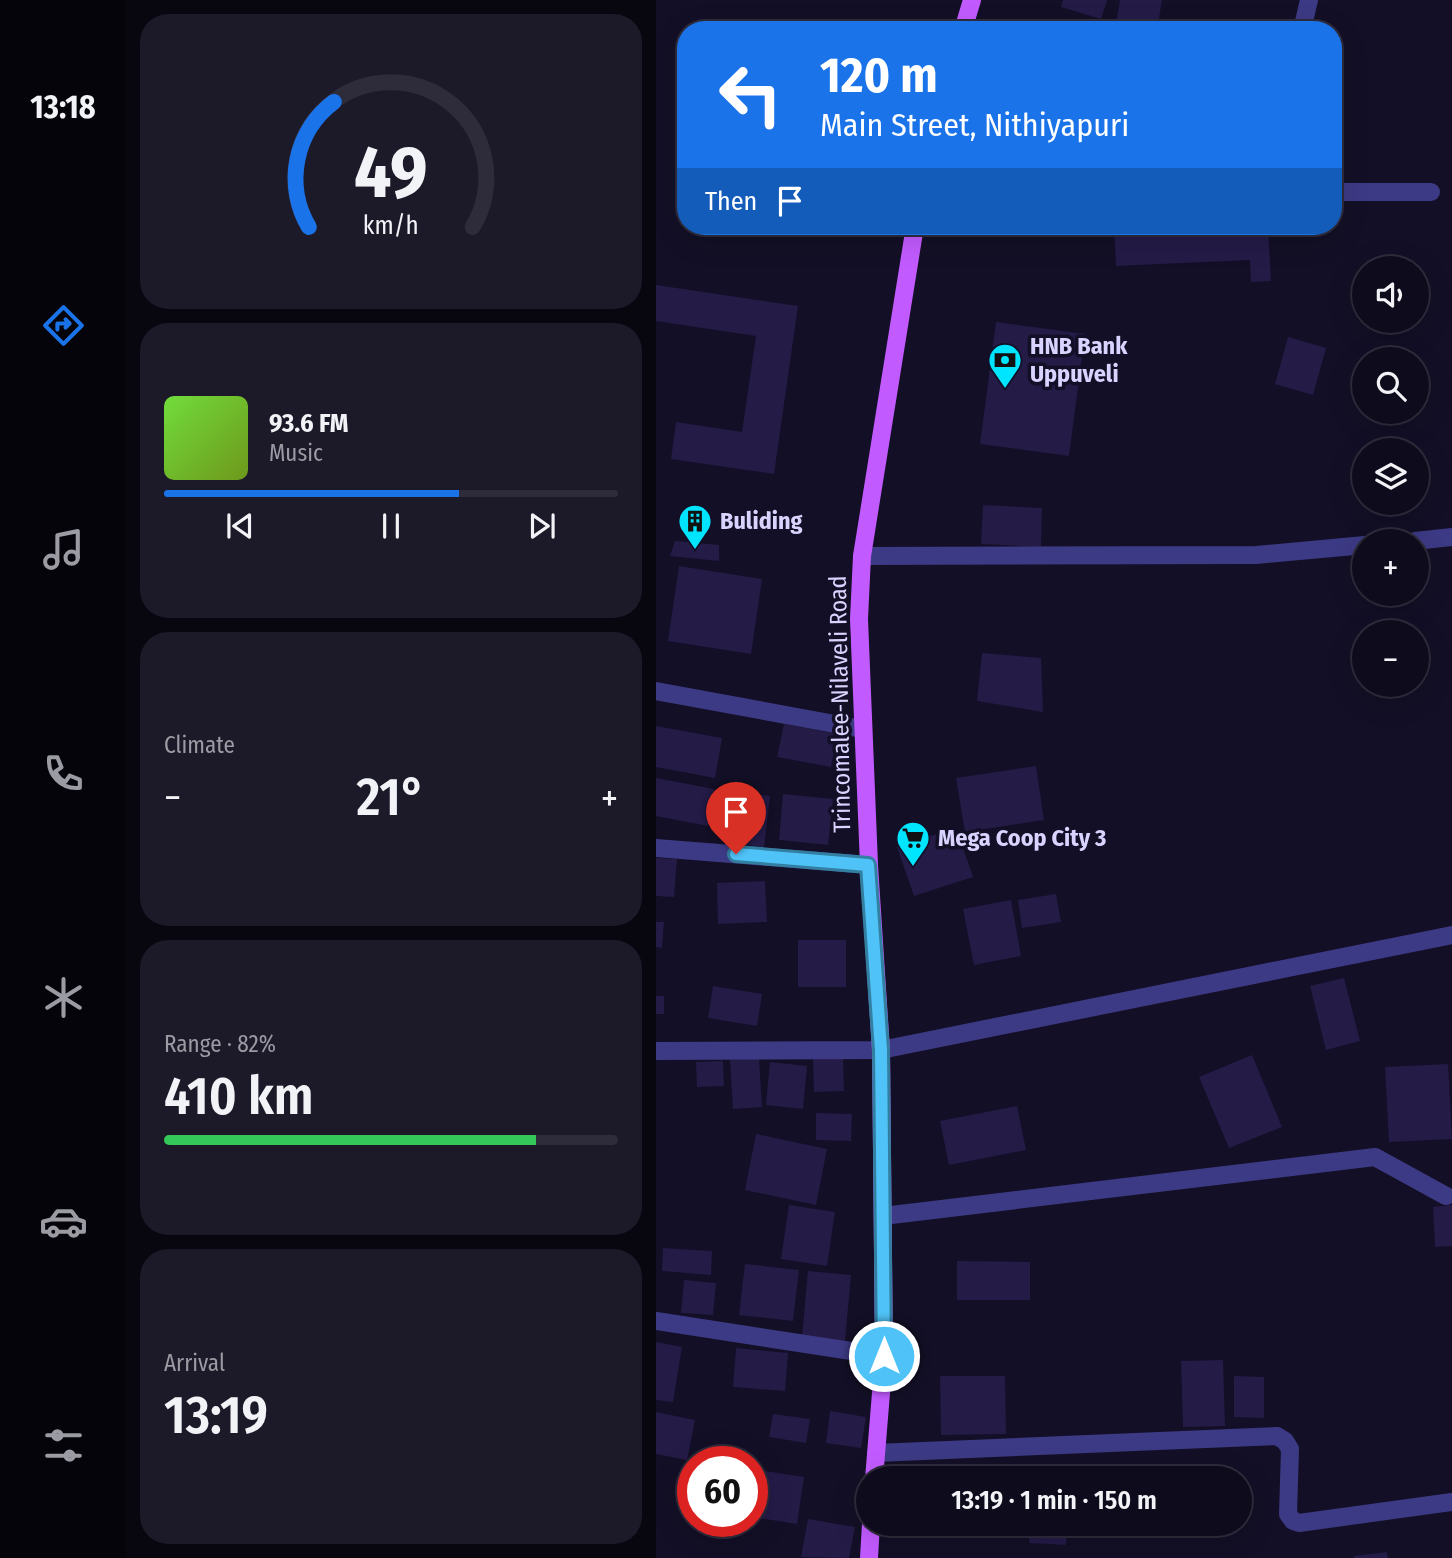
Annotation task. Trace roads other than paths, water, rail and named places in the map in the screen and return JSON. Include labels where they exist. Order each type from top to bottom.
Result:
[{"type":"main road","points":[[966,21],[972,0]]},
{"type":"main road","name":"Trincomalee-Nilaveli Road","points":[[875,1466],[884,1356],[881,1050],[868,865],[859,619],[862,556],[914,235]]},
{"type":"main road","points":[[869,1558],[870,1536]]},
{"type":"street","points":[[1304,21],[1309,0]]},
{"type":"street","points":[[1342,191],[1431,192]]},
{"type":"street","points":[[1429,539],[1452,537]]},
{"type":"street","points":[[862,556],[1256,555],[1352,546]]},
{"type":"street","points":[[656,691],[862,729]]},
{"type":"street","points":[[656,848],[868,865]]},
{"type":"street","points":[[656,1051],[881,1050],[1452,935]]},
{"type":"street","points":[[883,1216],[1375,1157],[1446,1196]]},
{"type":"street","points":[[656,1321],[884,1356]]},
{"type":"street","points":[[876,1452],[1277,1436],[1285,1441],[1290,1449],[1288,1514],[1293,1521],[1299,1523],[1452,1502]]},
{"type":"place","name":"HNB Bank Uppuveli","points":[[1005,390]]},
{"type":"place","name":"Buliding","points":[[695,551]]},
{"type":"place","name":"Mega Coop City 3","points":[[913,868]]}]
